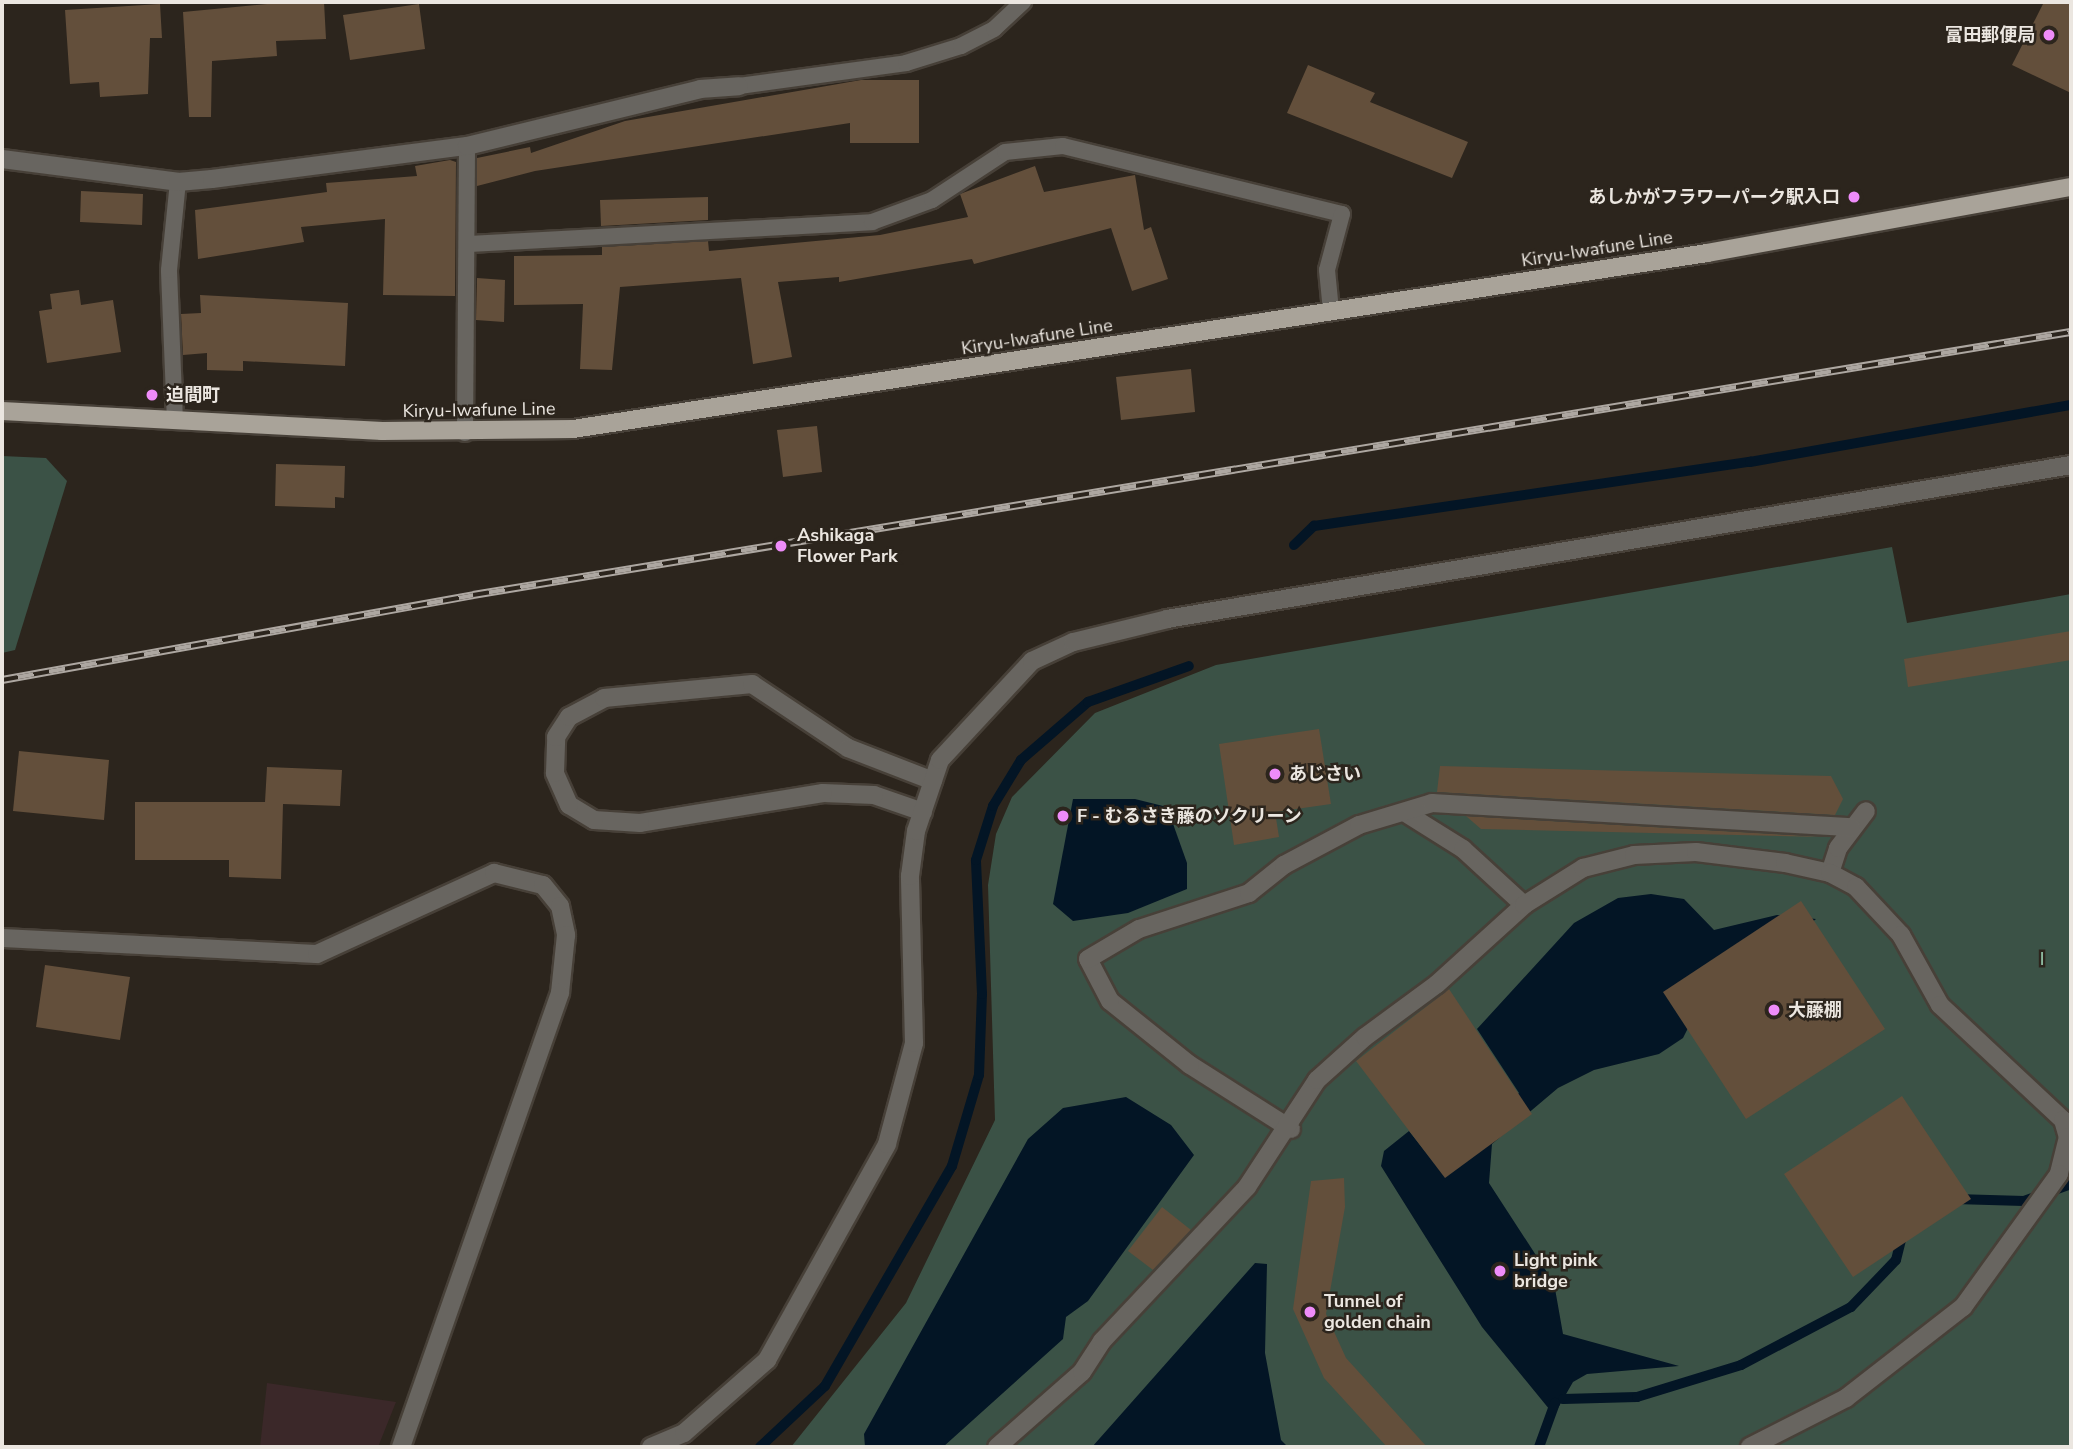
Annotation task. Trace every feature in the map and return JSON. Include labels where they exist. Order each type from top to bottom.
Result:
[{"type":"main road","name":"Kiryu-Iwafune Line","points":[[2,411],[465,433],[573,429],[737,407],[2071,187]]},
{"type":"street","points":[[2,159],[178,181],[467,146],[700,89],[739,86]]},
{"type":"street","points":[[651,1447],[684,1433],[767,1360],[887,1144],[914,1043],[910,876],[923,812],[940,761],[1006,683],[1032,660],[1073,642],[1167,619],[2071,465]]},
{"type":"street","points":[[923,812],[874,795],[823,793],[640,823],[594,820],[569,805],[555,773],[556,737],[569,717],[604,698],[752,684],[848,748],[933,781]]},
{"type":"street","points":[[1291,1129],[1190,1065],[1110,1001],[1087,959],[1139,929],[1249,893],[1284,865],[1359,825],[1432,803],[1850,827]]},
{"type":"street","points":[[1830,873],[1850,827],[1866,811]]},
{"type":"street","points":[[1404,812],[1463,849],[1524,905]]},
{"type":"street","points":[[997,1447],[1082,1372],[1102,1341],[1247,1187],[1291,1129],[1317,1080],[1524,905],[1583,868],[1634,855],[1696,852],[1830,873],[1856,887],[1901,935],[1940,1005],[1984,1052],[2063,1120],[2068,1148],[2029,1223],[1964,1307],[1846,1398],[1750,1447]]},
{"type":"street","points":[[2,938],[317,954],[494,873],[544,885],[560,905],[566,935],[560,993],[401,1447]]},
{"type":"lane","points":[[739,86],[905,63],[961,46],[994,29],[1023,2]]},
{"type":"lane","points":[[465,433],[467,146]]},
{"type":"lane","points":[[468,244],[873,222],[932,200],[1005,152],[1063,146],[1342,214],[1327,270],[1331,311]]},
{"type":"lane","points":[[175,421],[169,271],[178,181]]},
{"type":"shaded area","points":[[267,1383],[396,1402],[378,1447],[260,1447]]},
{"type":"green space","points":[[2,456],[46,458],[67,481],[15,650],[2,653]]},
{"type":"green space","name":"I","points":[[1892,547],[1907,623],[2071,594],[2071,1447],[791,1447],[906,1303],[995,1120],[988,885],[996,834],[1012,797],[1095,713],[1216,665]]},
{"type":"water","points":[[1073,799],[1135,799],[1167,807],[1187,863],[1187,889],[1128,913],[1073,921],[1053,904]]},
{"type":"water","points":[[1651,894],[1684,899],[1714,930],[1777,915],[1816,919],[1694,1016],[1683,1038],[1659,1054],[1594,1070],[1558,1088],[1492,1144],[1489,1183],[1554,1283],[1563,1334],[1679,1366],[1587,1374],[1573,1382],[1554,1415],[1482,1327],[1381,1166],[1384,1151],[1409,1131],[1432,1160],[1519,1093],[1477,1029],[1574,923],[1618,898]]},
{"type":"water","points":[[1126,1097],[1171,1125],[1194,1155],[1088,1301],[1066,1317],[1063,1339],[943,1447],[865,1447],[864,1434],[1028,1139],[1063,1108]]},
{"type":"water","points":[[1255,1263],[1267,1264],[1265,1353],[1281,1440],[1288,1447],[1092,1447]]},
{"type":"building","points":[[288,2],[324,2],[326,39],[276,41],[277,56],[212,61],[211,117],[189,117],[183,12]]},
{"type":"building","name":"富田郵便局","points":[[2044,2],[2071,2],[2071,93],[2012,65]]},
{"type":"building","points":[[160,4],[162,38],[150,38],[148,94],[100,97],[99,82],[70,84],[65,10]]},
{"type":"building","points":[[419,4],[425,49],[350,60],[343,15]]},
{"type":"building","points":[[1308,65],[1375,93],[1370,102],[1468,142],[1452,178],[1287,113]]},
{"type":"building","points":[[861,80],[919,80],[919,143],[850,143],[850,123],[535,171],[477,186],[477,158],[530,147],[531,153],[625,121]]},
{"type":"building","points":[[450,160],[456,162],[455,296],[383,295],[385,219],[301,227],[304,242],[198,259],[195,210],[327,192],[326,183],[417,176],[415,166]]},
{"type":"building","points":[[1035,166],[1044,192],[1135,175],[1144,230],[1151,227],[1168,279],[1132,291],[1111,228],[974,264],[972,259],[839,282],[839,277],[778,282],[792,357],[753,364],[741,278],[620,287],[612,370],[580,369],[583,304],[514,305],[514,256],[602,255],[602,247],[708,241],[709,251],[880,235],[968,217],[960,194]]},
{"type":"building","points":[[81,191],[143,194],[142,225],[80,222]]},
{"type":"building","points":[[708,197],[708,220],[601,226],[600,200]]},
{"type":"building","points":[[477,278],[505,280],[504,322],[476,320]]},
{"type":"building","points":[[79,290],[81,305],[113,300],[121,352],[47,363],[39,311],[52,309],[50,294]]},
{"type":"building","points":[[200,295],[348,303],[345,366],[243,361],[243,371],[207,370],[207,353],[183,355],[181,314],[201,313]]},
{"type":"building","points":[[1191,369],[1195,412],[1121,420],[1116,377]]},
{"type":"building","points":[[817,426],[822,472],[783,477],[777,430]]},
{"type":"building","points":[[276,464],[345,466],[344,498],[335,497],[335,508],[275,506]]},
{"type":"building","points":[[2071,631],[2071,660],[1908,687],[1904,659]]},
{"type":"building","name":"あじさい","points":[[1319,729],[1331,804],[1275,812],[1279,837],[1234,845],[1219,744]]},
{"type":"building","points":[[19,751],[109,760],[104,820],[13,811]]},
{"type":"building","points":[[1440,766],[1831,776],[1843,799],[1835,815],[1437,792]]},
{"type":"building","points":[[267,767],[342,770],[340,806],[283,804],[281,879],[229,877],[229,860],[135,860],[135,802],[265,802]]},
{"type":"building","points":[[1466,816],[1824,837],[1481,829]]},
{"type":"building","name":"大藤棚","points":[[1801,901],[1885,1029],[1746,1119],[1663,992]]},
{"type":"building","points":[[45,965],[130,977],[120,1040],[36,1027]]},
{"type":"building","points":[[1449,989],[1532,1114],[1445,1178],[1356,1061]]},
{"type":"building","points":[[1902,1096],[1971,1199],[1853,1277],[1784,1174]]},
{"type":"building","name":"Tunnel of golden chain","points":[[1344,1178],[1345,1207],[1326,1314],[1346,1358],[1427,1447],[1387,1447],[1324,1378],[1293,1309],[1311,1181]]},
{"type":"building","points":[[1162,1207],[1191,1230],[1153,1270],[1128,1251]]},
{"type":"waterway","points":[[1294,545],[1314,526],[1750,462],[2071,405]]},
{"type":"waterway","points":[[760,1447],[825,1386],[952,1166],[979,1075],[982,994],[976,860],[993,806],[1021,760],[1088,702],[1189,666]]},
{"type":"waterway","points":[[1955,1199],[2024,1201],[2071,1184]]},
{"type":"waterway","points":[[1563,1399],[1637,1397],[1741,1365],[1851,1307],[1896,1260],[1903,1232]]},
{"type":"waterway","points":[[1539,1447],[1555,1403]]},
{"type":"railway","points":[[2,680],[473,595],[2071,332]]},
{"type":"place","name":"富田郵便局","points":[[2049,35]]},
{"type":"place","name":"あしかがフラワーパーク駅入口","points":[[1854,197]]},
{"type":"place","name":"迫間町","points":[[152,395]]},
{"type":"place","name":"Ashikaga Flower Park","points":[[781,546]]},
{"type":"place","name":"あじさい","points":[[1275,774]]},
{"type":"place","name":"F - むるさき藤のソクリーン","points":[[1063,816]]},
{"type":"place","name":"大藤棚","points":[[1774,1010]]},
{"type":"place","name":"Light pink bridge","points":[[1500,1271]]},
{"type":"place","name":"Tunnel of golden chain","points":[[1310,1312]]}]
